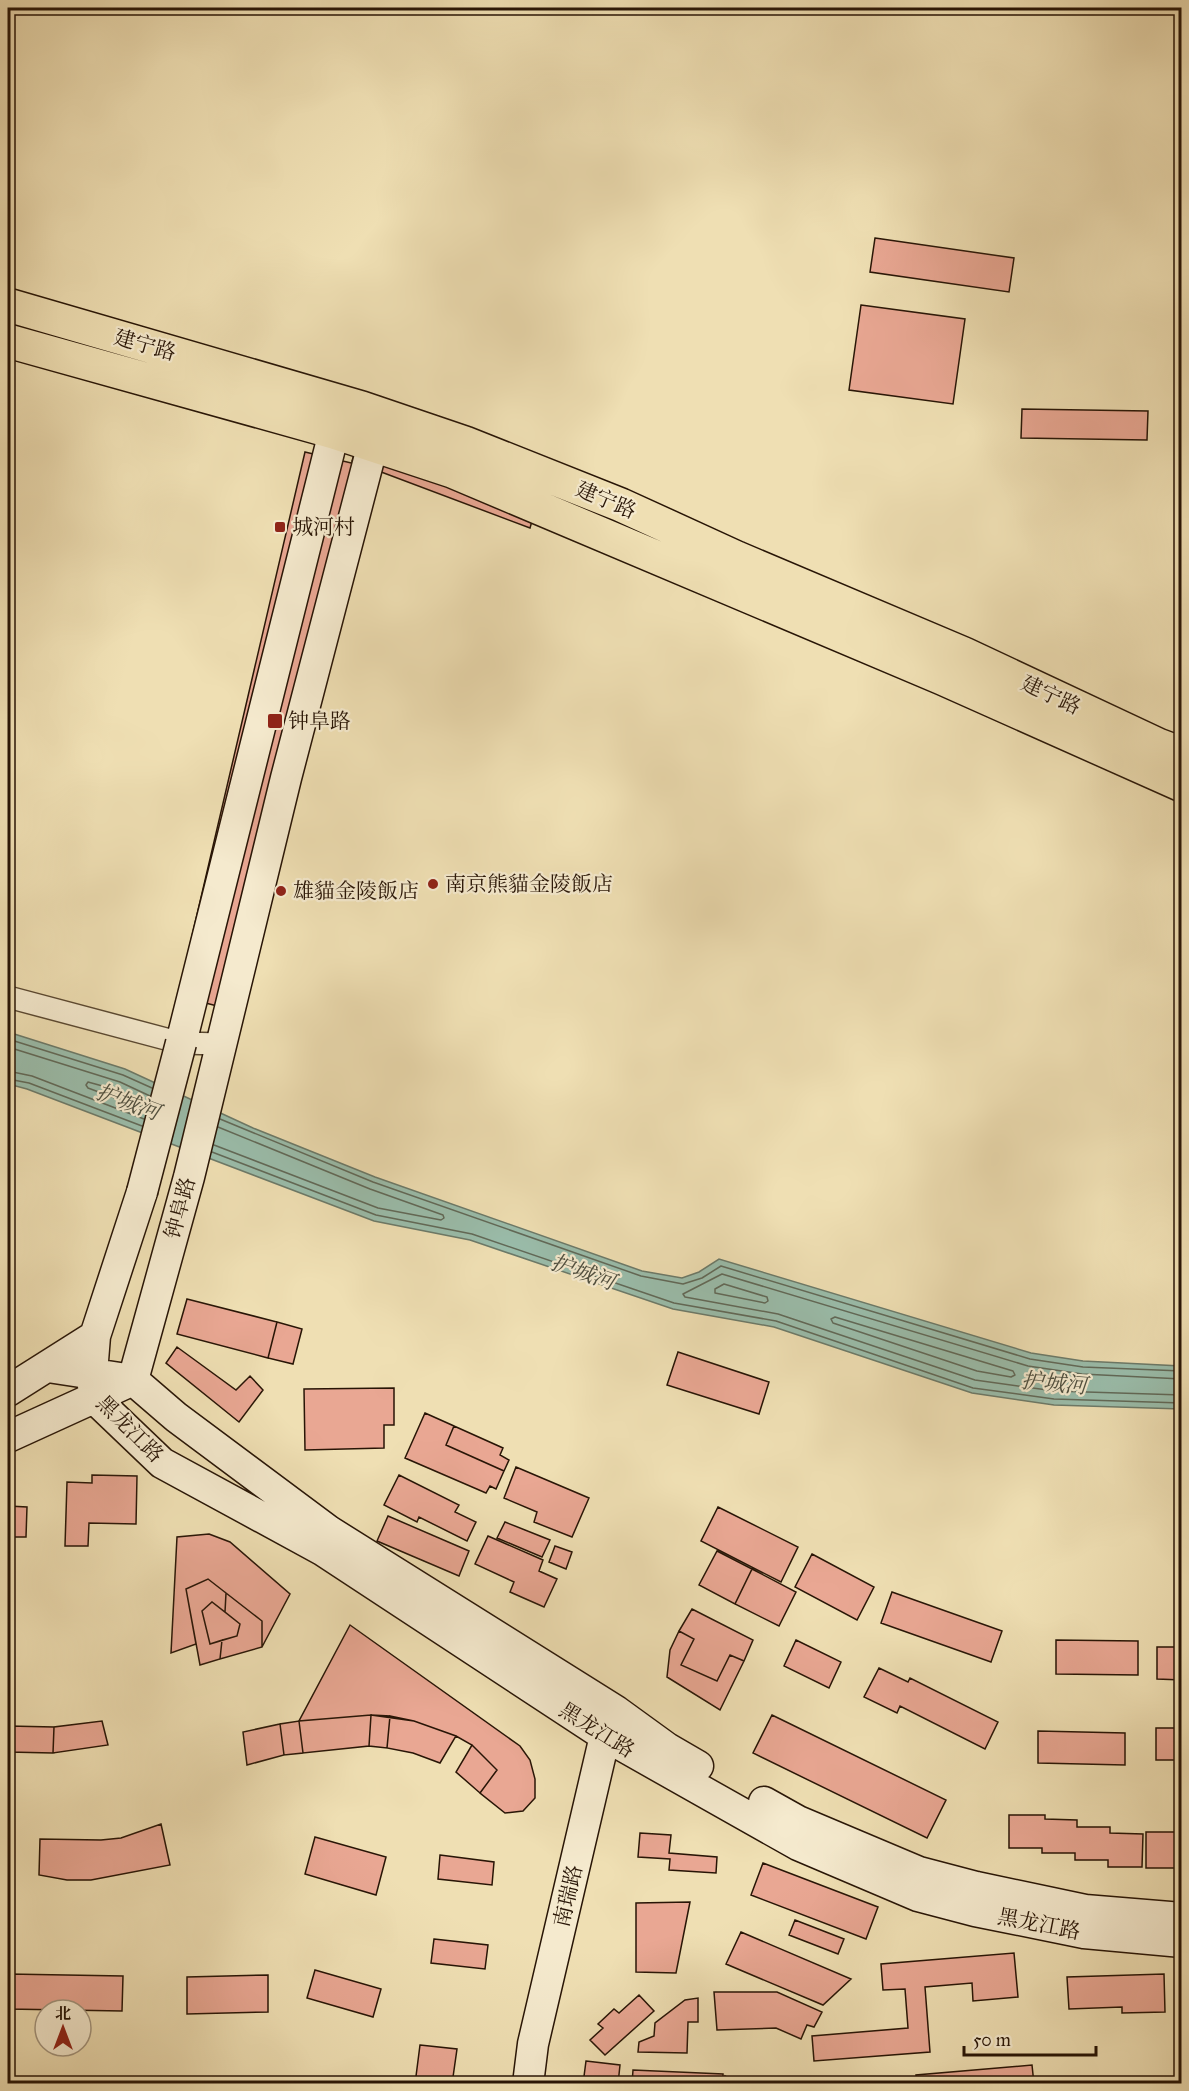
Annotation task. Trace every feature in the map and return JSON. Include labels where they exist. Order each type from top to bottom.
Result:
[{"type":"main road","name":"建宁路","points":[[8,305],[362,408],[465,443],[621,505],[737,558],[964,654],[1158,745],[1182,754]]},
{"type":"main road","name":"建宁路","points":[[8,342],[334,432],[453,471],[931,674],[1182,785]]},
{"type":"main road","points":[[334,432],[362,408],[373,444]]},
{"type":"main road","name":"钟阜路","points":[[95,1336],[142,1192],[334,432]]},
{"type":"main road","name":"钟阜路","points":[[133,1380],[189,1177],[286,778],[373,444]]},
{"type":"main road","points":[[8,1391],[95,1336]]},
{"type":"main road","name":"黑龙江路","points":[[93,1386],[95,1336]]},
{"type":"main road","name":"黑龙江路","points":[[48,1367],[93,1386],[162,1463],[322,1550],[610,1723],[667,1748],[798,1821],[919,1872],[976,1887],[1085,1910],[1182,1918]]},
{"type":"main road","points":[[8,1437],[93,1386],[133,1380]]},
{"type":"main road","name":"黑龙江路","points":[[133,1380],[177,1418],[329,1531],[610,1723],[798,1845],[918,1896],[975,1911],[1084,1933],[1182,1942]]},
{"type":"main road","name":"南瑞路","points":[[528,2084],[533,2044],[610,1723]]},
{"type":"street","points":[[8,997],[181,1043],[221,1044]]},
{"type":"water","name":"护城河","points":[[8,1032],[125,1069],[253,1128],[375,1177],[642,1271],[682,1278],[699,1272],[719,1259],[1031,1353],[1083,1361],[1181,1366],[1181,1409],[1054,1405],[972,1393],[774,1327],[673,1309],[470,1240],[374,1221],[27,1089],[8,1084]]},
{"type":"building","points":[[875,238],[1014,258],[1009,292],[870,272]]},
{"type":"building","points":[[861,305],[965,319],[953,404],[849,390]]},
{"type":"building","points":[[1022,409],[1148,411],[1147,440],[1021,438]]},
{"type":"building","points":[[363,427],[542,486],[530,528],[352,461]]},
{"type":"building","points":[[305,452],[364,466],[237,1011],[178,996]]},
{"type":"building","points":[[187,1299],[277,1322],[268,1358],[177,1334]]},
{"type":"building","points":[[277,1322],[302,1329],[293,1364],[268,1358]]},
{"type":"building","points":[[177,1347],[236,1390],[250,1376],[263,1390],[239,1422],[166,1363]]},
{"type":"building","points":[[678,1352],[769,1382],[759,1414],[667,1385]]},
{"type":"building","points":[[394,1388],[394,1425],[384,1425],[384,1448],[305,1450],[304,1389]]},
{"type":"building","points":[[425,1413],[454,1426],[446,1445],[504,1471],[496,1489],[490,1486],[486,1493],[405,1458]]},
{"type":"building","points":[[454,1426],[503,1448],[500,1455],[509,1460],[504,1471],[446,1445]]},
{"type":"building","points":[[516,1467],[589,1498],[572,1537],[534,1522],[537,1512],[504,1498]]},
{"type":"building","points":[[92,1475],[137,1476],[136,1524],[89,1523],[88,1546],[65,1546],[67,1482],[92,1483]]},
{"type":"building","points":[[399,1475],[459,1505],[455,1512],[476,1522],[467,1541],[419,1517],[417,1522],[384,1505]]},
{"type":"building","points":[[8,1506],[27,1507],[26,1537],[8,1537]]},
{"type":"building","points":[[718,1507],[798,1547],[781,1582],[701,1541]]},
{"type":"building","points":[[388,1516],[469,1551],[459,1576],[377,1541]]},
{"type":"building","points":[[505,1522],[550,1540],[542,1557],[497,1538]]},
{"type":"building","points":[[209,1534],[230,1542],[290,1594],[262,1647],[262,1621],[208,1579],[186,1589],[196,1644],[171,1653],[177,1537]]},
{"type":"building","points":[[488,1536],[543,1560],[539,1571],[557,1579],[544,1607],[510,1592],[514,1582],[475,1564]]},
{"type":"building","points":[[555,1546],[572,1552],[566,1569],[549,1562]]},
{"type":"building","points":[[717,1551],[752,1569],[735,1604],[699,1585]]},
{"type":"building","points":[[812,1554],[874,1587],[857,1620],[795,1587]]},
{"type":"building","points":[[752,1569],[796,1592],[779,1626],[735,1604]]},
{"type":"building","points":[[208,1579],[226,1593],[225,1612],[212,1602],[202,1611],[210,1644],[222,1640],[220,1659],[200,1665],[186,1589]]},
{"type":"building","points":[[892,1592],[1002,1631],[991,1662],[881,1623]]},
{"type":"building","points":[[226,1593],[262,1621],[262,1647],[220,1659],[222,1640],[210,1644],[202,1611],[212,1602],[225,1612]]},
{"type":"building","points":[[226,1593],[262,1621],[262,1647],[220,1659],[222,1640],[237,1636],[240,1624],[225,1612]]},
{"type":"building","points":[[212,1602],[240,1624],[237,1636],[210,1644],[202,1611]]},
{"type":"building","points":[[692,1609],[753,1640],[744,1661],[730,1655],[717,1681],[681,1665],[694,1639],[679,1631]]},
{"type":"building","points":[[350,1625],[520,1746],[530,1760],[535,1779],[535,1798],[523,1811],[505,1813],[480,1793],[497,1770],[472,1745],[456,1736],[414,1721],[371,1715],[299,1721]]},
{"type":"building","points":[[679,1631],[694,1639],[681,1665],[717,1681],[730,1655],[744,1661],[720,1710],[667,1677],[670,1650]]},
{"type":"building","points":[[796,1640],[841,1662],[829,1688],[784,1666]]},
{"type":"building","points":[[1056,1640],[1138,1641],[1138,1675],[1056,1674]]},
{"type":"building","points":[[1157,1647],[1182,1647],[1182,1680],[1157,1679]]},
{"type":"building","points":[[879,1668],[908,1682],[910,1678],[998,1722],[985,1749],[900,1706],[897,1713],[864,1697]]},
{"type":"building","points":[[371,1715],[390,1716],[387,1748],[369,1746]]},
{"type":"building","points":[[371,1715],[369,1746],[303,1753],[299,1721]]},
{"type":"building","points":[[772,1715],[946,1800],[927,1838],[753,1753]]},
{"type":"building","points":[[390,1716],[414,1721],[456,1736],[440,1763],[413,1753],[387,1748]]},
{"type":"building","points":[[102,1721],[108,1745],[53,1753],[54,1727]]},
{"type":"building","points":[[299,1721],[303,1753],[284,1755],[280,1724]]},
{"type":"building","points":[[280,1724],[284,1755],[247,1765],[243,1732]]},
{"type":"building","points":[[8,1726],[54,1727],[53,1753],[8,1752]]},
{"type":"building","points":[[1156,1728],[1182,1728],[1182,1760],[1156,1760]]},
{"type":"building","points":[[1038,1731],[1125,1733],[1125,1765],[1038,1763]]},
{"type":"building","points":[[472,1745],[497,1770],[480,1793],[456,1772]]},
{"type":"building","points":[[1009,1815],[1045,1815],[1045,1819],[1077,1820],[1077,1827],[1110,1827],[1110,1833],[1143,1834],[1142,1867],[1108,1867],[1108,1860],[1075,1860],[1075,1853],[1042,1853],[1042,1848],[1009,1848]]},
{"type":"building","points":[[161,1824],[170,1865],[91,1880],[67,1880],[39,1875],[40,1839],[121,1838]]},
{"type":"building","points":[[1146,1832],[1182,1832],[1182,1868],[1146,1868]]},
{"type":"building","points":[[640,1833],[671,1835],[669,1853],[717,1857],[716,1873],[669,1870],[670,1859],[638,1857]]},
{"type":"building","points":[[315,1837],[386,1857],[376,1895],[305,1874]]},
{"type":"building","points":[[440,1855],[494,1862],[492,1885],[438,1879]]},
{"type":"building","points":[[763,1863],[878,1907],[866,1939],[751,1895]]},
{"type":"building","points":[[690,1902],[676,1973],[636,1972],[636,1903]]},
{"type":"building","points":[[795,1920],[844,1939],[838,1954],[789,1935]]},
{"type":"building","points":[[741,1932],[851,1979],[823,2005],[726,1964]]},
{"type":"building","points":[[434,1939],[488,1945],[485,1969],[431,1963]]},
{"type":"building","points":[[1014,1953],[1018,1997],[973,2001],[972,1983],[925,1987],[930,2052],[814,2061],[812,2036],[908,2028],[905,1989],[883,1990],[881,1964]]},
{"type":"building","points":[[315,1970],[381,1989],[373,2017],[307,1998]]},
{"type":"building","points":[[8,1974],[123,1976],[122,2011],[93,2010],[93,1998],[33,1998],[33,2009],[8,2009]]},
{"type":"building","points":[[1164,1974],[1165,2012],[1122,2013],[1122,2007],[1069,2009],[1067,1977]]},
{"type":"building","points":[[268,1975],[268,2012],[187,2014],[187,1977]]},
{"type":"building","points":[[714,1992],[777,1992],[822,2012],[814,2027],[807,2025],[801,2039],[776,2028],[717,2030]]},
{"type":"building","points":[[639,1995],[654,2011],[605,2055],[590,2040],[603,2028],[598,2024],[614,2009],[619,2013]]},
{"type":"building","points":[[698,1998],[698,2022],[688,2022],[687,2053],[638,2052],[639,2042],[654,2036],[655,2023],[685,2000]]},
{"type":"building","points":[[420,2045],[457,2049],[452,2084],[415,2084]]},
{"type":"building","points":[[586,2061],[620,2065],[618,2084],[583,2084]]},
{"type":"building","points":[[1032,2065],[1034,2084],[917,2084],[916,2075]]},
{"type":"building","points":[[633,2070],[723,2074],[723,2084],[632,2084]]},
{"type":"building","points":[[725,2076],[739,2084],[725,2084]]},
{"type":"place","name":"城河村","points":[[280,527]]},
{"type":"place","name":"钟阜路","points":[[275,721]]},
{"type":"place","name":"南京熊貓金陵飯店","points":[[433,884]]},
{"type":"place","name":"雄貓金陵飯店","points":[[281,891]]}]
